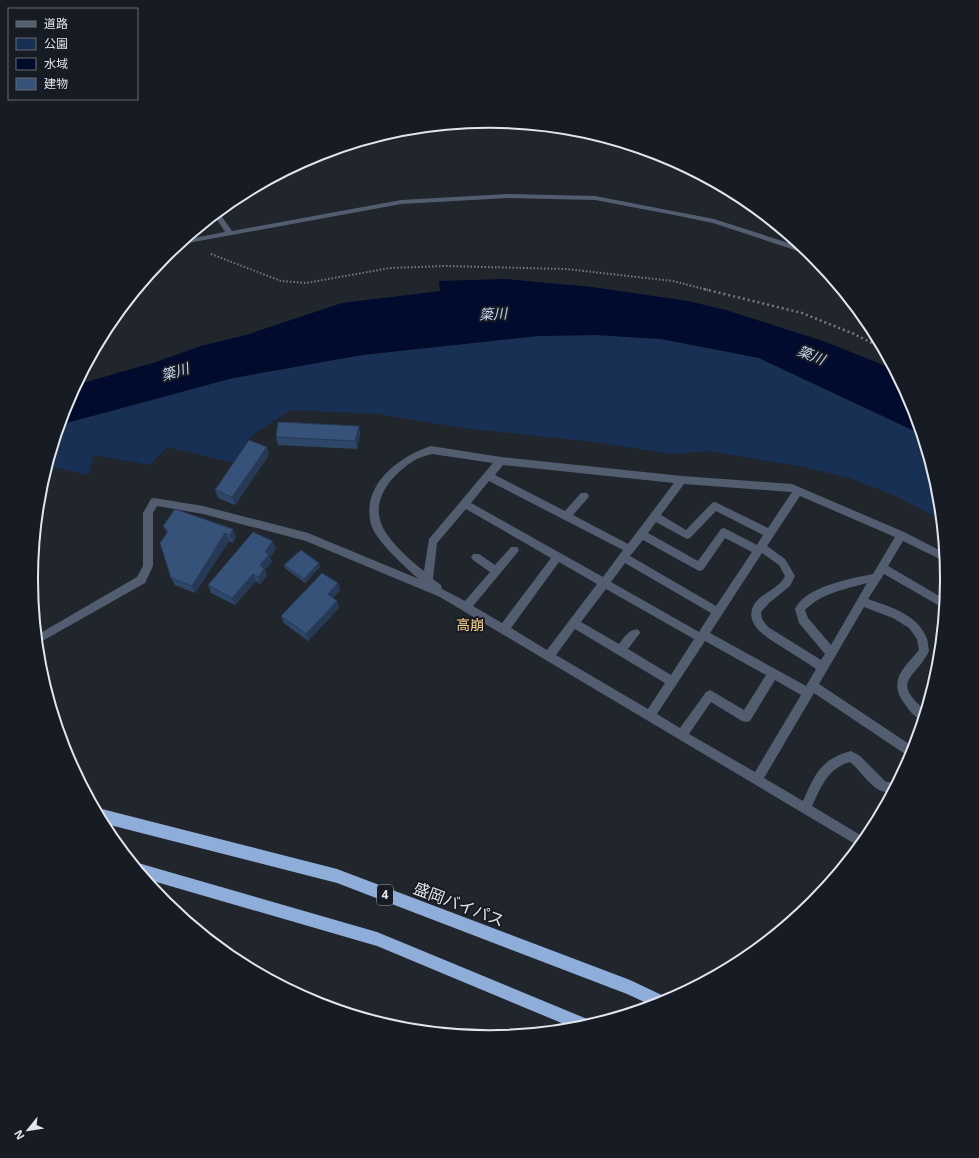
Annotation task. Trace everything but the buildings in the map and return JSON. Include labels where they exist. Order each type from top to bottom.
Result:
[{"type":"highway","name":"盛岡バイパス","points":[[106,817],[337,876],[630,988],[654,999]]},
{"type":"highway","points":[[146,872],[377,938],[578,1022]]},
{"type":"street","points":[[191,241],[401,202],[508,196],[595,198],[711,221],[769,237],[795,248]]},
{"type":"street","points":[[219,218],[229,234]]},
{"type":"street","points":[[444,594],[406,562],[388,542],[376,524],[374,502],[386,478],[409,459],[432,450],[501,461],[682,480],[792,488],[900,535],[940,555]]},
{"type":"street","points":[[428,580],[432,542],[501,461]]},
{"type":"street","points":[[488,476],[567,516],[718,612]]},
{"type":"street","points":[[549,656],[682,480]]},
{"type":"street","points":[[650,715],[798,491]]},
{"type":"street","points":[[567,516],[584,496]]},
{"type":"street","points":[[42,637],[141,580],[148,566],[148,513],[154,502],[203,510],[308,537],[444,594],[858,840]]},
{"type":"street","points":[[465,504],[604,584],[702,637],[773,674],[810,690],[908,750]]},
{"type":"street","points":[[654,517],[687,535],[715,506],[770,534]]},
{"type":"street","points":[[641,534],[699,566],[724,532],[760,549],[782,562],[790,576],[784,587],[763,600],[757,615],[759,624],[764,630],[823,667]]},
{"type":"street","points":[[757,779],[900,535]]},
{"type":"street","points":[[466,607],[514,550]]},
{"type":"street","points":[[476,557],[496,571]]},
{"type":"street","points":[[504,629],[557,557]]},
{"type":"street","points":[[881,567],[940,602]]},
{"type":"street","points":[[831,653],[804,620],[800,609],[804,604],[821,593],[876,577]]},
{"type":"street","points":[[861,601],[899,616],[913,626],[922,638],[924,652],[904,677],[902,687],[906,698],[920,713]]},
{"type":"street","points":[[574,623],[672,681]]},
{"type":"street","points":[[620,651],[636,633]]},
{"type":"street","points":[[682,734],[710,695],[746,717],[773,674]]},
{"type":"street","points":[[805,808],[827,767],[839,758],[851,756],[859,762],[876,783],[886,788],[890,787]]},
{"type":"path","points":[[186,245],[281,281],[306,283],[390,268],[446,266],[566,269],[672,281],[802,313],[854,334],[876,345]]},
{"type":"green space","points":[[596,335],[661,339],[759,358],[916,432],[926,462],[937,517],[893,495],[850,478],[803,467],[709,451],[672,454],[594,442],[463,428],[378,414],[291,410],[251,436],[234,463],[167,447],[150,465],[94,455],[88,475],[57,468],[51,470],[66,423],[233,378],[362,355],[539,336]]},
{"type":"water","name":"簗川","points":[[505,279],[592,287],[688,301],[726,310],[829,343],[888,367],[907,406],[916,432],[759,358],[661,339],[596,335],[539,336],[362,355],[233,378],[66,423],[83,383],[156,362],[201,346],[246,335],[342,303],[440,291],[439,281]]},
{"type":"district","name":"高崩","points":[[470,625]]}]
